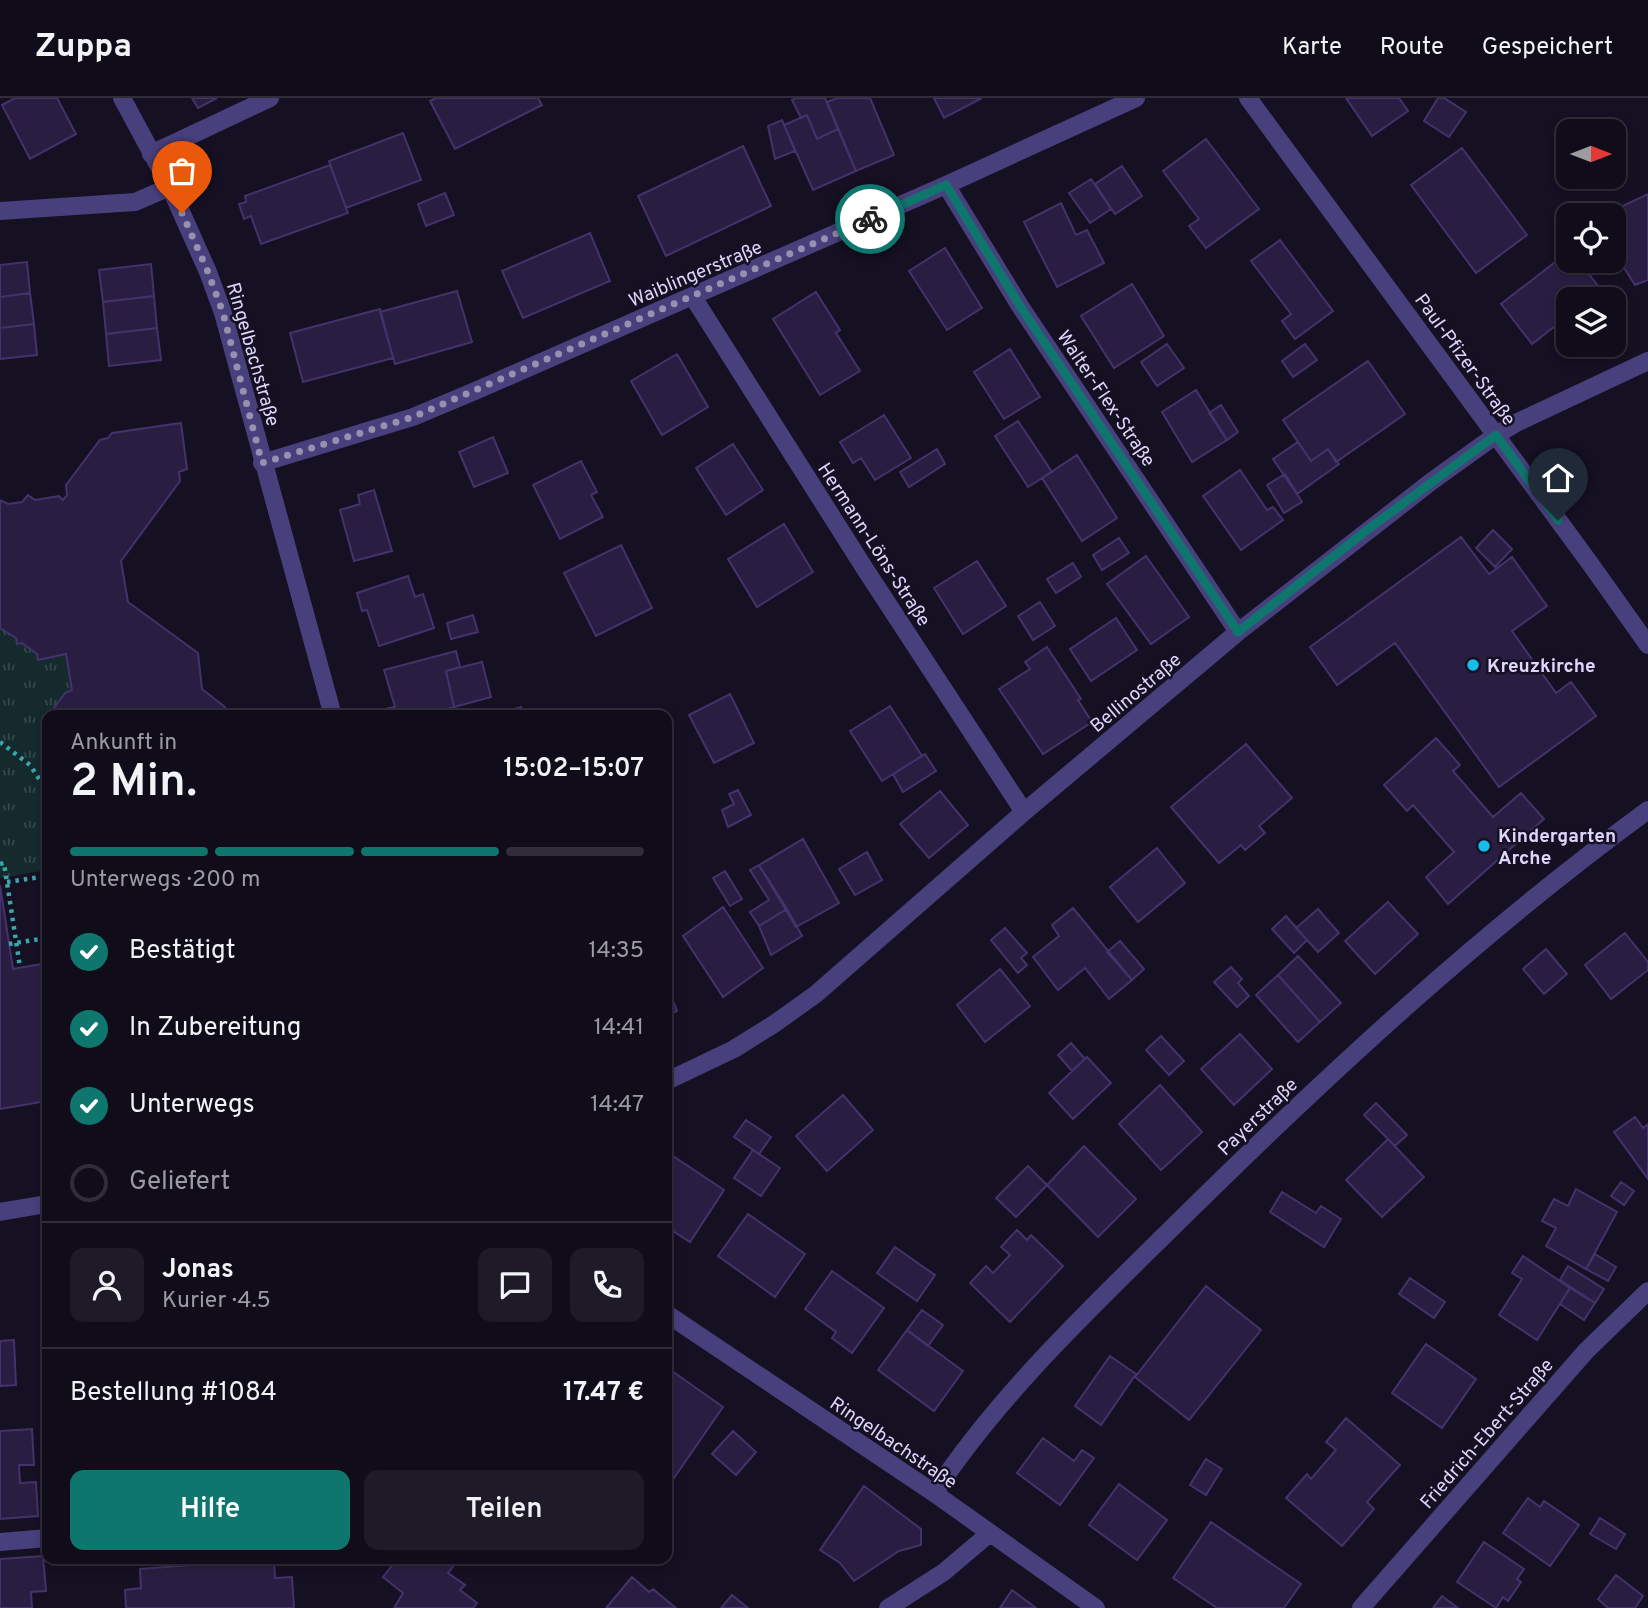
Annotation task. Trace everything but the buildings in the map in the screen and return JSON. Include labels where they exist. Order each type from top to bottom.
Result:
[{"type":"street","name":"Ringelbachstraße","points":[[122,98],[170,187],[223,313],[331,710]]},
{"type":"street","points":[[151,154],[270,98]]},
{"type":"street","name":"Waiblingerstraße","points":[[262,463],[413,417],[693,297],[1136,98]]},
{"type":"street","name":"Paul-Pfizer-Straße","points":[[1248,98],[1648,646]]},
{"type":"street","name":"Walter-Flex-Straße","points":[[946,185],[1020,306],[1238,632]]},
{"type":"street","points":[[0,211],[135,202],[170,187]]},
{"type":"street","name":"Hermann-Löns-Straße","points":[[693,297],[865,569],[1024,812]]},
{"type":"street","name":"Bellinostraße","points":[[672,1079],[734,1049],[816,993],[1024,812],[1238,632],[1367,530],[1496,435],[1648,361]]},
{"type":"street","name":"Payerstraße","points":[[934,1493],[996,1409],[1126,1273],[1308,1096],[1579,860],[1648,810]]},
{"type":"street","points":[[0,1212],[42,1205]]},
{"type":"street","name":"Friedrich-Ebert-Straße","points":[[1361,1608],[1587,1351],[1648,1292]]},
{"type":"street","name":"Ringelbachstraße","points":[[672,1317],[934,1493],[1096,1608]]},
{"type":"street","points":[[887,1608],[944,1572],[990,1533]]},
{"type":"street","points":[[0,1542],[42,1538]]},
{"type":"path","points":[[0,742],[30,765],[42,783]]},
{"type":"path","points":[[0,864],[4,863],[20,968]]},
{"type":"path","points":[[7,882],[42,877]]},
{"type":"path","points":[[9,944],[42,939]]},
{"type":"green space","points":[[0,628],[16,638],[17,644],[22,643],[37,654],[38,660],[66,654],[72,690],[65,693],[52,710],[42,710],[42,871],[0,878]]},
{"type":"way so far","points":[[182,213],[223,313],[262,463],[413,417],[870,219]]},
{"type":"place","name":"Kreuzkirche","points":[[1473,665]]},
{"type":"place","name":"Kindergarten Arche","points":[[1484,846]]},
{"type":"route","points":[[870,219],[946,185],[1020,306],[1238,632],[1367,530],[1496,435],[1558,520]]}]
